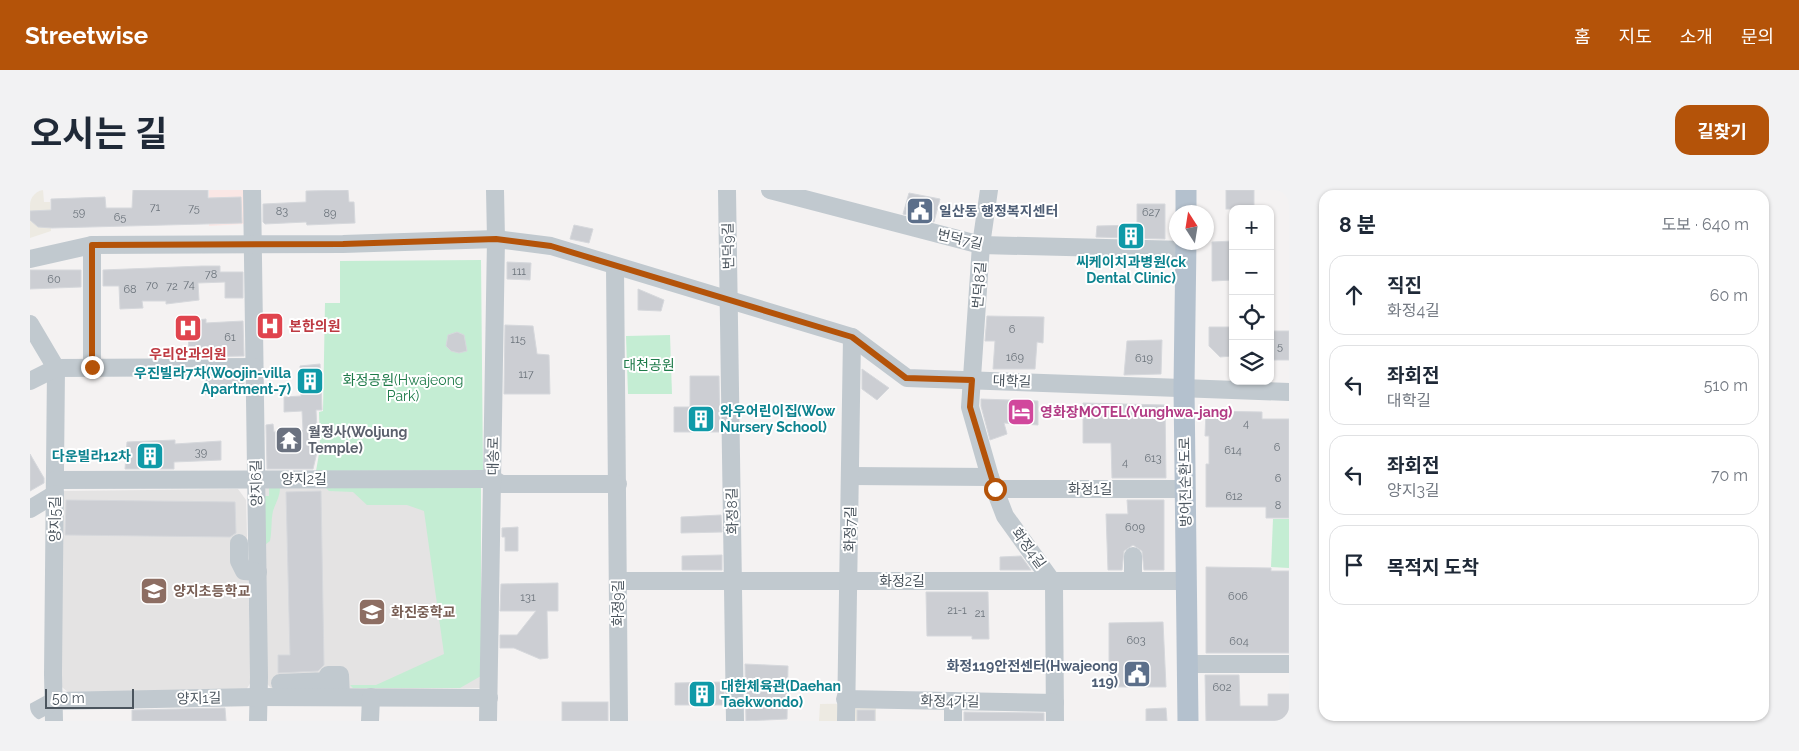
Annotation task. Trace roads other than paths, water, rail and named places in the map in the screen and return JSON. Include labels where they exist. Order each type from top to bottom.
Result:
[{"type":"main road","points":[[1186,190],[1186,205]]},
{"type":"main road","name":"방어진순환도로","points":[[1186,250],[1184,387],[1188,721]]},
{"type":"street","name":"양지6길","points":[[252,190],[258,572],[258,721]]},
{"type":"street","name":"대송로","points":[[488,721],[496,239],[494,190]]},
{"type":"street","name":"번덕9길","points":[[727,190],[729,301]]},
{"type":"street","name":"번덕7길","points":[[770,190],[830,197],[981,246],[1169,246]]},
{"type":"street","name":"번덕8길","points":[[972,380],[981,246],[989,190]]},
{"type":"street","name":"대학길","points":[[30,259],[92,245],[252,245],[496,239],[551,246],[852,337],[906,378],[1289,392]]},
{"type":"street","points":[[92,245],[92,367]]},
{"type":"street","name":"화정9길","points":[[615,266],[619,721]]},
{"type":"street","name":"화정8길","points":[[729,301],[735,721]]},
{"type":"street","points":[[30,324],[56,368]]},
{"type":"street","name":"화정7길","points":[[846,721],[852,337]]},
{"type":"street","points":[[30,382],[56,368],[254,367]]},
{"type":"street","name":"양지5길","points":[[54,721],[56,368]]},
{"type":"street","name":"화정4길","points":[[972,380],[970,407],[992,483],[1005,516],[1054,584],[1055,721]]},
{"type":"street","name":"화정1길","points":[[850,476],[1185,489]]},
{"type":"street","name":"양지2길","points":[[55,487],[256,479],[492,479]]},
{"type":"street","points":[[492,479],[502,484],[618,484]]},
{"type":"street","points":[[30,509],[55,487]]},
{"type":"street","points":[[239,543],[239,561],[244,571],[258,572]]},
{"type":"street","points":[[1132,556],[1133,581]]},
{"type":"street","name":"화정2길","points":[[618,581],[1186,581]]},
{"type":"street","points":[[1188,664],[1289,664]]},
{"type":"street","points":[[280,682],[328,681],[328,676],[340,675],[341,697]]},
{"type":"street","name":"양지1길","points":[[30,714],[54,702],[258,696],[489,698]]},
{"type":"street","points":[[370,721],[371,697]]},
{"type":"street","name":"화정4가길","points":[[845,699],[1055,703]]},
{"type":"street","points":[[953,701],[953,721]]},
{"type":"place","name":"일산동 행정복지센터","points":[[920,211]]},
{"type":"place","name":"씨케이치과병원(ck Dental Clinic)","points":[[1131,236]]},
{"type":"place","name":"본한의원","points":[[270,326]]},
{"type":"place","name":"우리안과의원","points":[[188,328]]},
{"type":"place","name":"우진빌라7차(Woojin-villa Apartment-7)","points":[[310,381]]},
{"type":"place","name":"영화장MOTEL(Yunghwa-jang)","points":[[1021,412]]},
{"type":"place","name":"와우어린이집(Wow Nursery School)","points":[[701,419]]},
{"type":"place","name":"월정사(Woljung Temple)","points":[[289,440]]},
{"type":"place","name":"다운빌라12차","points":[[150,456]]},
{"type":"place","name":"양지초등학교","points":[[154,591]]},
{"type":"place","name":"화진중학교","points":[[372,612]]},
{"type":"place","name":"화정119안전센터(Hwajeong 119)","points":[[1137,674]]},
{"type":"place","name":"대한체육관(Daehan Taekwondo)","points":[[702,694]]},
{"type":"park label","name":"대천공원","points":[[649,365]]},
{"type":"park label","name":"화정공원(Hwajeong Park)","points":[[403,388]]}]
